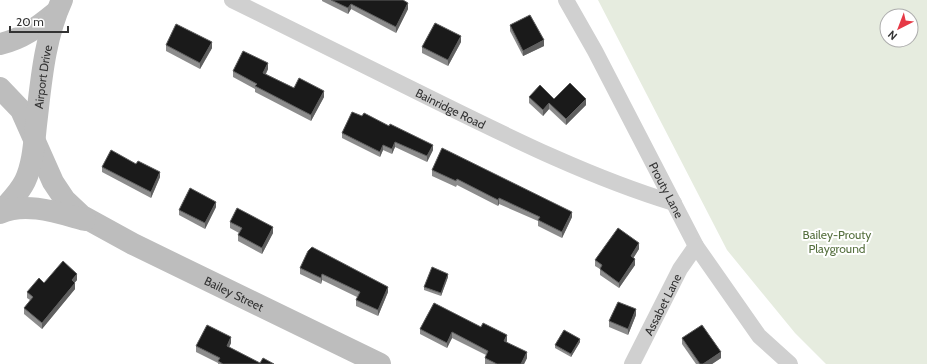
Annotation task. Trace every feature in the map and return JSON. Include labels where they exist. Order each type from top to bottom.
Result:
[{"type":"street","name":"Bainridge Road","points":[[232,0],[500,132],[636,192],[674,203]]},
{"type":"street","name":"Prouty Lane","points":[[566,0],[595,51],[696,246],[759,336],[790,364]]},
{"type":"street","name":"Airport Drive","points":[[0,44],[27,34],[58,7]]},
{"type":"street","name":"Airport Drive","points":[[0,213],[24,182],[29,172],[43,72],[58,7]]},
{"type":"street","name":"Airport Drive","points":[[0,88],[21,110],[34,140]]},
{"type":"street","name":"Bailey Street","points":[[34,140],[43,162],[59,191],[73,209],[90,221],[133,244],[380,364]]},
{"type":"street","name":"Bailey Street","points":[[0,213],[11,209],[29,208],[90,221]]},
{"type":"street","name":"Assabet Lane","points":[[632,364],[680,269],[696,246]]},
{"type":"green space","name":"Bailey-Prouty Playground","points":[[598,0],[927,0],[927,364],[826,364],[795,333],[727,250]]},
{"type":"building","points":[[331,0],[403,0],[408,3],[396,27],[351,4],[348,8]]},
{"type":"building","points":[[530,15],[544,40],[523,51],[510,25]]},
{"type":"building","points":[[435,23],[461,36],[448,60],[422,47]]},
{"type":"building","points":[[176,24],[212,42],[200,63],[166,45]]},
{"type":"building","points":[[243,51],[268,63],[263,73],[294,88],[299,78],[324,91],[311,115],[255,86],[257,84],[233,71]]},
{"type":"building","points":[[570,83],[586,99],[566,119],[549,103],[543,110],[529,97],[540,85],[554,99]]},
{"type":"building","points":[[352,112],[362,116],[364,113],[389,126],[390,124],[433,145],[427,156],[395,142],[392,149],[383,145],[380,152],[342,133]]},
{"type":"building","points":[[442,148],[572,212],[562,232],[538,220],[540,217],[499,198],[498,200],[457,179],[456,181],[432,170]]},
{"type":"building","points":[[111,150],[136,164],[138,161],[160,172],[151,192],[102,167]]},
{"type":"building","points":[[190,188],[216,202],[205,223],[179,210]]},
{"type":"building","points":[[237,208],[273,227],[262,248],[238,235],[242,228],[230,222]]},
{"type":"building","points":[[618,228],[639,243],[631,256],[635,259],[619,283],[600,269],[602,265],[595,260]]},
{"type":"building","points":[[312,247],[388,287],[378,310],[356,300],[360,292],[322,274],[321,278],[300,268],[308,251]]},
{"type":"building","points":[[63,261],[77,274],[72,280],[75,283],[42,323],[24,308],[33,297],[27,292],[39,278],[44,283]]},
{"type":"building","points":[[432,267],[448,274],[441,293],[424,287]]},
{"type":"building","points":[[618,302],[636,309],[628,329],[609,321]]},
{"type":"building","points":[[434,303],[481,327],[483,323],[507,335],[504,341],[527,352],[521,364],[497,364],[485,358],[488,351],[452,332],[447,343],[420,329]]},
{"type":"building","points":[[207,325],[231,337],[227,346],[260,363],[263,358],[274,364],[223,364],[218,361],[220,358],[196,346]]},
{"type":"building","points":[[702,325],[721,352],[703,364],[700,364],[682,338]]},
{"type":"building","points":[[564,330],[580,339],[571,354],[555,345]]}]
